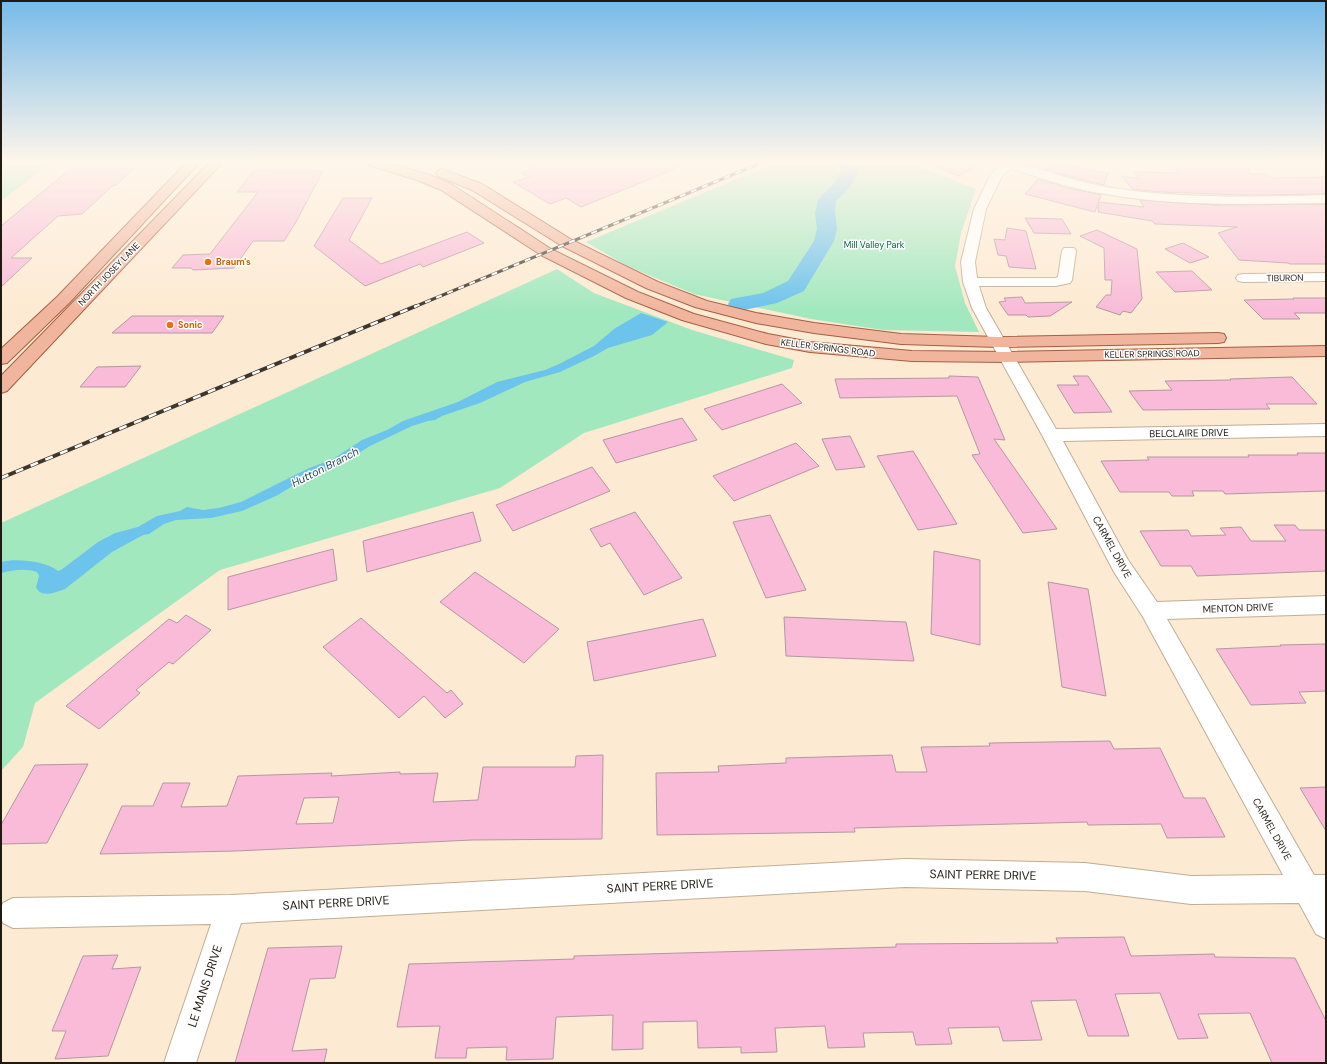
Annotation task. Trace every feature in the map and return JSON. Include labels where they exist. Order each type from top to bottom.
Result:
[{"type":"main road","name":"NORTH JOSEY LANE","points":[[1,359],[63,300],[147,212]]},
{"type":"main road","name":"NORTH JOSEY LANE","points":[[1,387],[169,212]]},
{"type":"main road","name":"KELLER SPRINGS ROAD","points":[[484,212],[546,252],[632,295],[688,317],[766,339],[810,347],[912,356],[1002,349],[1326,336]]},
{"type":"main road","name":"KELLER SPRINGS ROAD","points":[[517,212],[567,243],[652,285],[701,304],[756,318],[814,328],[901,340],[1002,349],[1326,351]]},
{"type":"main road","points":[[488,214],[504,218],[519,226],[539,225]]},
{"type":"main road","points":[[810,347],[814,328]]},
{"type":"street","name":"CARMEL DRIVE","points":[[979,212],[968,262],[970,282],[979,308],[1051,435],[1121,566],[1151,611],[1316,889],[1326,924]]},
{"type":"street","points":[[970,282],[1056,282],[1065,280],[1069,251]]},
{"type":"street","name":"TIBURON","points":[[1243,278],[1326,277]]},
{"type":"street","name":"BELCLAIRE DRIVE","points":[[1051,435],[1326,430]]},
{"type":"street","name":"MENTON DRIVE","points":[[1151,611],[1326,605]]},
{"type":"street","name":"SAINT PERRE DRIVE","points":[[13,913],[231,909],[905,873],[1085,877],[1191,890],[1316,889]]},
{"type":"street","name":"LE MANS DRIVE","points":[[180,1063],[231,909]]},
{"type":"green space","name":"Mill Valley Park","points":[[659,212],[968,212],[961,233],[955,266],[965,303],[979,332],[883,330],[811,319],[694,294],[627,266],[586,242]]},
{"type":"green space","points":[[557,269],[594,293],[692,330],[794,360],[792,368],[584,433],[500,488],[220,570],[35,703],[23,747],[1,771],[1,523]]},
{"type":"water","points":[[641,313],[668,322],[652,335],[608,348],[560,372],[525,382],[480,403],[442,416],[435,420],[412,426],[370,446],[336,467],[299,482],[278,495],[242,511],[211,518],[176,520],[164,524],[149,534],[143,535],[112,552],[65,589],[49,594],[41,593],[36,587],[39,576],[37,572],[33,571],[19,570],[1,573],[1,562],[15,560],[39,563],[58,571],[98,542],[115,533],[138,527],[157,516],[180,511],[187,507],[203,510],[219,508],[241,502],[307,469],[333,459],[362,440],[387,430],[403,421],[458,402],[497,382],[545,370],[559,364],[594,346],[614,329]]},
{"type":"building","points":[[18,212],[85,212],[82,214],[58,216],[11,258],[32,258],[1,287],[1,226]]},
{"type":"building","points":[[243,212],[301,212],[284,241],[253,241],[234,268],[193,270],[191,268],[172,268],[183,255],[210,254]]},
{"type":"building","points":[[335,212],[365,212],[349,240],[381,264],[467,232],[484,243],[423,267],[420,264],[365,286],[314,246]]},
{"type":"building","points":[[1098,212],[1326,212],[1326,264],[1290,264],[1239,260],[1218,233],[1237,227],[1155,224],[1152,221]]},
{"type":"building","points":[[1025,218],[1062,219],[1071,234],[1034,233]]},
{"type":"building","points":[[1007,228],[1026,231],[1036,269],[1009,267],[1006,256],[998,255],[994,239],[1005,240]]},
{"type":"building","points":[[1097,230],[1137,249],[1142,299],[1131,313],[1123,311],[1120,315],[1096,307],[1106,295],[1111,295],[1112,280],[1105,280],[1104,248],[1080,236]]},
{"type":"building","points":[[1183,243],[1209,257],[1190,263],[1165,249]]},
{"type":"building","points":[[1192,271],[1212,290],[1175,292],[1156,272]]},
{"type":"building","points":[[1022,297],[1025,303],[1072,302],[1050,316],[1028,317],[1026,315],[1008,315],[999,302],[1006,301],[1004,298]]},
{"type":"building","points":[[1293,298],[1326,298],[1326,313],[1294,313],[1300,319],[1263,319],[1244,300],[1294,299]]},
{"type":"building","name":"Sonic","points":[[132,316],[224,316],[212,333],[112,333]]},
{"type":"building","points":[[141,366],[125,387],[80,387],[97,367]]},
{"type":"building","points":[[949,376],[978,377],[1005,440],[994,439],[1057,529],[1023,533],[972,455],[980,454],[957,396],[840,398],[835,379],[949,378]]},
{"type":"building","points":[[1073,376],[1088,376],[1112,412],[1074,413],[1057,385],[1079,385]]},
{"type":"building","points":[[1292,377],[1317,404],[1266,404],[1270,409],[1143,410],[1129,391],[1172,390],[1165,381]]},
{"type":"building","points":[[782,384],[802,403],[722,430],[704,409]]},
{"type":"building","points":[[682,418],[697,440],[616,463],[603,440]]},
{"type":"building","points":[[850,436],[865,467],[836,470],[822,439]]},
{"type":"building","points":[[796,443],[819,466],[734,501],[713,476]]},
{"type":"building","points":[[913,451],[957,524],[918,530],[877,456]]},
{"type":"building","points":[[1297,453],[1326,453],[1326,491],[1225,494],[1223,491],[1192,491],[1194,496],[1172,496],[1169,492],[1120,492],[1101,461],[1149,460],[1147,457],[1249,457],[1248,455],[1298,455]]},
{"type":"building","points":[[592,467],[610,491],[513,531],[496,505]]},
{"type":"building","points":[[473,512],[481,541],[367,572],[363,541]]},
{"type":"building","points":[[635,512],[682,578],[644,595],[610,543],[601,547],[590,529]]},
{"type":"building","points":[[770,515],[806,590],[766,598],[733,522]]},
{"type":"building","points":[[1274,525],[1295,525],[1299,530],[1326,530],[1326,571],[1197,576],[1191,566],[1161,566],[1140,531],[1188,530],[1191,536],[1226,535],[1220,528],[1241,527],[1251,541],[1286,541]]},
{"type":"building","points":[[333,549],[337,580],[228,610],[228,577]]},
{"type":"building","points":[[934,551],[980,560],[980,645],[931,634]]},
{"type":"building","points":[[475,572],[559,629],[524,663],[440,602]]},
{"type":"building","points":[[1048,582],[1088,589],[1106,696],[1062,687]]},
{"type":"building","points":[[186,615],[211,630],[173,664],[169,662],[136,690],[140,693],[99,729],[66,706],[169,619],[177,623]]},
{"type":"building","points":[[784,617],[906,622],[914,661],[786,656]]},
{"type":"building","points":[[361,618],[447,693],[451,690],[463,704],[445,718],[424,696],[399,718],[323,647]]},
{"type":"building","points":[[703,619],[716,656],[594,681],[587,642]]},
{"type":"building","points":[[1326,644],[1326,691],[1299,692],[1306,703],[1251,705],[1216,649],[1281,646],[1280,645]]},
{"type":"building","points":[[1110,741],[1114,749],[1160,748],[1184,798],[1205,798],[1225,837],[1167,838],[1161,824],[1088,825],[1087,822],[854,828],[855,832],[657,835],[656,773],[719,772],[718,766],[786,763],[786,758],[892,755],[896,772],[927,772],[921,747],[990,746],[989,743]]},
{"type":"building","points":[[603,755],[602,839],[472,840],[236,851],[100,854],[122,806],[153,806],[163,783],[190,783],[181,807],[227,806],[238,776],[332,773],[331,776],[400,772],[400,774],[438,773],[433,802],[478,800],[483,767],[575,767],[576,756]],"holes":[[[339,797],[333,823],[296,824],[304,798]]]},
{"type":"building","points":[[88,764],[47,843],[1,844],[1,825],[35,765]]},
{"type":"building","points":[[1326,787],[1326,831],[1300,788]]},
{"type":"building","points":[[1124,937],[1131,956],[1214,954],[1215,957],[1295,958],[1326,1021],[1326,1063],[1272,1063],[1250,1013],[1198,1014],[1208,1038],[1178,1039],[1160,993],[1115,994],[1129,1036],[1088,1036],[1076,1000],[1031,1001],[1042,1040],[1003,1041],[999,1027],[948,1028],[952,1044],[916,1045],[913,1032],[863,1033],[865,1047],[828,1048],[825,1026],[775,1028],[777,1052],[741,1053],[741,1047],[698,1048],[697,1021],[643,1022],[643,1049],[612,1050],[613,1015],[556,1017],[553,1059],[506,1060],[507,1047],[467,1048],[466,1058],[435,1058],[440,1026],[397,1027],[409,964],[574,959],[574,956],[896,947],[896,944],[1058,943],[1056,938]]},
{"type":"building","points":[[342,946],[335,978],[310,979],[292,1051],[327,1049],[324,1063],[235,1063],[268,948]]},
{"type":"building","points":[[118,955],[112,969],[141,967],[108,1056],[55,1059],[66,1031],[52,1031],[83,956]]},
{"type":"waterway","name":"Hutton Branch","points":[[739,304],[769,298],[796,286],[824,241],[827,229],[825,212]]},
{"type":"railway","points":[[414,307],[643,212]]},
{"type":"railway","points":[[1,478],[416,306]]},
{"type":"place","name":"Braum's","points":[[208,262]]},
{"type":"place","name":"Sonic","points":[[170,325]]}]
